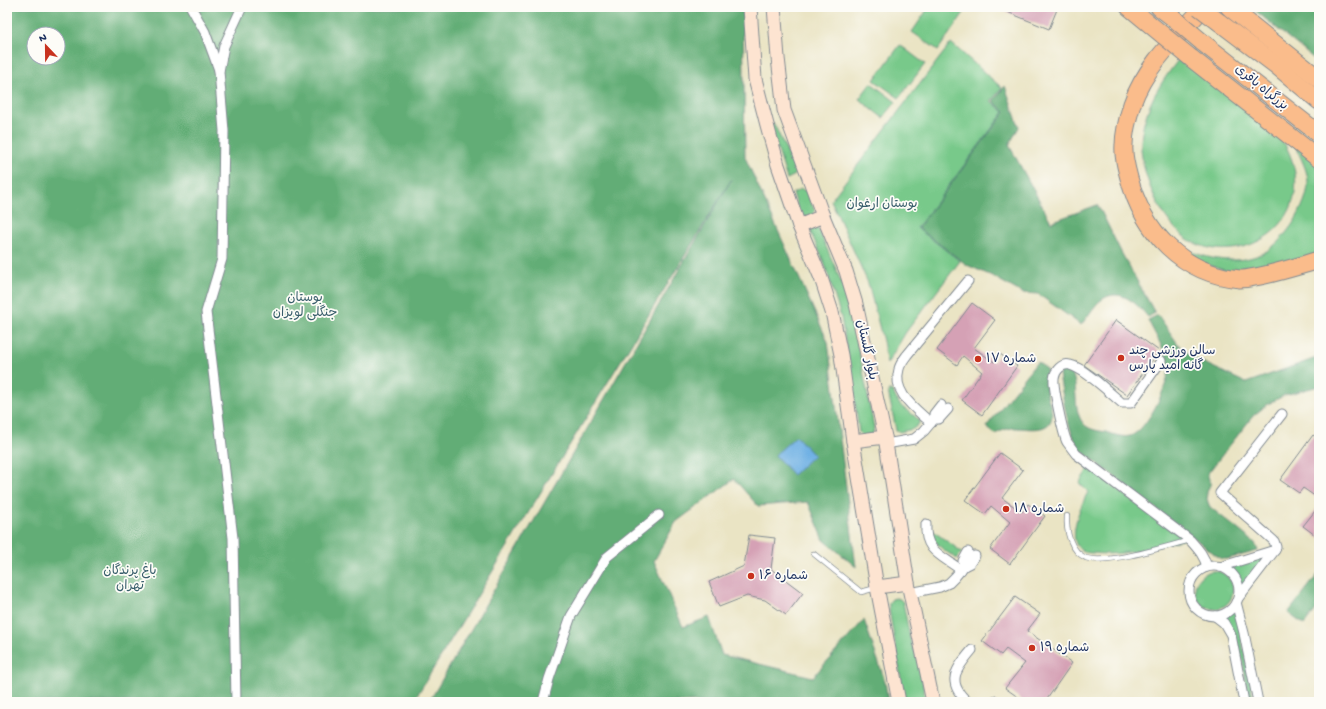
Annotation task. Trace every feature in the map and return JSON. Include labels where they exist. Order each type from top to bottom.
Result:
[{"type":"highway","points":[[1129,7],[1319,159]]},
{"type":"highway","name":"بزرگراه باقری","points":[[1159,7],[1319,134]]},
{"type":"highway","name":"بزرگراه باقری","points":[[1199,7],[1277,66],[1319,102]]},
{"type":"highway","points":[[1204,7],[1166,50],[1146,76],[1133,102],[1126,123],[1124,146],[1126,167],[1133,192],[1141,211],[1158,236],[1176,254],[1191,264],[1215,274],[1242,279],[1266,275],[1319,260]]},
{"type":"highway","points":[[1230,7],[1319,79]]},
{"type":"main road","name":"بلوار گلستان","points":[[750,7],[755,79],[778,165],[799,226],[821,278],[832,312],[841,355],[853,441],[877,588],[899,702]]},
{"type":"main road","name":"بلوار گلستان","points":[[774,7],[784,110],[823,216],[846,272],[856,304],[886,440],[909,588],[933,702]]},
{"type":"main road","points":[[799,226],[823,216]]},
{"type":"main road","points":[[853,441],[886,440]]},
{"type":"main road","points":[[877,588],[909,588]]},
{"type":"street","points":[[191,7],[204,32],[219,71]]},
{"type":"street","points":[[236,702],[233,538],[206,312],[222,259],[224,131],[219,71],[224,46],[242,7]]},
{"type":"street","points":[[932,421],[908,401],[901,393],[898,382],[899,368],[907,354],[968,282]]},
{"type":"street","points":[[1161,361],[1131,403],[1122,403],[1084,372],[1072,365],[1065,364],[1057,369],[1054,379],[1062,426],[1067,441],[1076,454],[1190,540],[1202,553],[1207,567]]},
{"type":"street","points":[[886,440],[914,439],[924,431],[932,421],[934,414],[945,407]]},
{"type":"street","points":[[1275,550],[1220,567],[1207,567],[1201,570],[1192,580],[1190,586],[1190,599],[1197,610],[1209,616],[1215,616],[1228,612],[1275,550],[1276,547],[1274,541],[1220,493],[1282,414]]},
{"type":"street","points":[[543,702],[549,679],[571,616],[607,557],[660,515]]},
{"type":"street","points":[[926,524],[926,532],[931,548],[962,568]]},
{"type":"street","points":[[909,588],[940,587],[949,583],[956,577],[962,568],[970,563],[972,554]]},
{"type":"street","points":[[1220,567],[1226,569],[1235,578],[1239,590],[1237,599],[1258,702]]},
{"type":"street","points":[[1215,616],[1224,623],[1231,635],[1244,702]]},
{"type":"street","points":[[968,702],[957,691],[956,672],[959,665],[972,650]]},
{"type":"lane","points":[[1067,516],[1067,534],[1071,543],[1078,552],[1087,558],[1110,559],[1128,556],[1190,540]]},
{"type":"lane","points":[[814,554],[861,592],[877,588]]},
{"type":"green space","name":"بوستان جنگلی لویزان","points":[[7,7],[743,7],[745,157],[828,342],[856,567],[824,540],[808,502],[758,506],[734,479],[676,522],[654,561],[683,627],[709,617],[722,655],[813,677],[864,620],[885,681],[888,702],[429,702],[731,180],[413,702],[7,702]]},
{"type":"green space","points":[[929,7],[968,7],[938,50],[912,32]]},
{"type":"green space","points":[[1251,7],[1319,7],[1319,63]]},
{"type":"green space","name":"بوستان ارغوان","points":[[951,43],[1002,88],[991,101],[1004,112],[917,228],[960,261],[906,332],[887,364],[883,341],[868,283],[831,200]]},
{"type":"green space","points":[[900,45],[925,64],[899,98],[874,80]]},
{"type":"green space","points":[[1181,56],[1278,133],[1292,161],[1296,184],[1290,209],[1281,223],[1269,235],[1254,243],[1238,248],[1221,249],[1205,247],[1189,240],[1166,218],[1147,179],[1141,148],[1143,126],[1154,97]]},
{"type":"green space","points":[[871,83],[896,102],[883,118],[859,99]]},
{"type":"green space","points":[[1005,86],[1019,127],[1009,145],[1051,222],[1097,205],[1155,313],[1148,317],[1130,300],[1117,295],[1110,296],[1103,299],[1096,305],[1081,325],[1038,294],[1022,293],[992,276],[967,265],[918,228],[1005,112],[993,101]]},
{"type":"green space","points":[[774,124],[796,171],[795,175],[787,179],[770,125]]},
{"type":"green space","points":[[1295,145],[1319,164],[1319,254],[1257,271],[1229,272],[1192,259],[1172,240],[1193,252],[1218,259],[1244,259],[1256,256],[1271,248],[1284,236],[1294,222],[1307,194],[1307,175]]},
{"type":"green space","points":[[801,189],[806,191],[815,211],[813,215],[801,219],[793,193]]},
{"type":"green space","points":[[813,228],[817,228],[819,230],[842,284],[847,301],[856,337],[874,427],[873,434],[862,436],[859,432],[841,317],[824,262],[811,233]]},
{"type":"green space","points":[[1158,315],[1180,347],[1196,359],[1246,383],[1319,357],[1319,386],[1285,395],[1268,404],[1253,416],[1208,473],[1211,483],[1207,492],[1207,500],[1210,507],[1255,543],[1258,551],[1227,559],[1221,559],[1080,450],[1075,441],[1066,414],[1059,374],[1063,370],[1069,369],[1073,375],[1078,413],[1086,426],[1121,436],[1130,436],[1137,432],[1143,426],[1156,406],[1168,375],[1169,367],[1166,357],[1148,320]]},
{"type":"green space","points":[[1037,362],[1047,369],[1046,387],[1052,412],[1051,421],[1042,428],[1012,428],[995,434],[986,427]]},
{"type":"green space","points":[[888,391],[893,391],[901,406],[919,420],[919,424],[913,429],[900,432],[896,430]]},
{"type":"green space","points":[[1089,468],[1185,539],[1152,548],[1129,552],[1106,554],[1088,553],[1082,551],[1077,546],[1075,531],[1079,513],[1088,492],[1079,483]]},
{"type":"green space","points":[[933,531],[962,552],[957,559],[938,544],[933,536]]},
{"type":"green space","points":[[1268,556],[1244,590],[1237,574],[1227,566]]},
{"type":"green space","points":[[1210,571],[1218,571],[1225,574],[1230,579],[1233,590],[1230,601],[1225,606],[1218,609],[1210,609],[1203,606],[1198,601],[1195,594],[1195,586],[1198,579],[1203,574]]},
{"type":"green space","points":[[1319,573],[1319,606],[1304,625],[1288,613]]},
{"type":"green space","points":[[896,598],[903,602],[911,643],[919,662],[926,702],[905,702],[889,609],[889,603],[892,599]]},
{"type":"green space","points":[[1236,609],[1254,702],[1249,702],[1239,646],[1235,635],[1224,617]]},
{"type":"water","points":[[796,436],[814,455],[793,475],[775,455]]},
{"type":"building","points":[[995,7],[1058,7],[1049,29]]},
{"type":"building","name":"شماره ۱۷","points":[[972,303],[995,320],[974,348],[994,362],[1000,354],[1017,366],[982,415],[962,400],[982,372],[963,356],[957,365],[937,350]]},
{"type":"building","name":"سالن ورزشی چند گانه امید پارس","points":[[1116,320],[1159,351],[1127,395],[1084,365]]},
{"type":"building","points":[[1313,435],[1319,439],[1319,499],[1303,488],[1299,493],[1280,480]]},
{"type":"building","name":"شماره ۱۸","points":[[1000,453],[1023,470],[1002,498],[1022,512],[1028,504],[1045,516],[1010,564],[990,549],[1010,522],[991,506],[985,514],[965,500]]},
{"type":"building","points":[[1319,506],[1319,538],[1303,526]]},
{"type":"building","name":"شماره ۱۶","points":[[749,535],[775,538],[771,569],[803,593],[786,615],[765,600],[747,596],[719,607],[709,582],[744,566]]},
{"type":"building","name":"شماره ۱۹","points":[[1015,597],[1040,614],[1027,631],[1072,663],[1045,702],[1025,702],[1005,688],[1025,663],[1006,649],[1001,655],[982,641]]},
{"type":"place","name":"سالن ورزشی چند گانه امید پارس","points":[[1121,358]]},
{"type":"place","name":"شماره ۱۷","points":[[978,359]]},
{"type":"place","name":"شماره ۱۸","points":[[1006,509]]},
{"type":"place","name":"شماره ۱۶","points":[[751,576]]},
{"type":"place","name":"شماره ۱۹","points":[[1032,648]]},
{"type":"park label","name":"باغ پرندگان تهران","points":[[130,578]]}]
